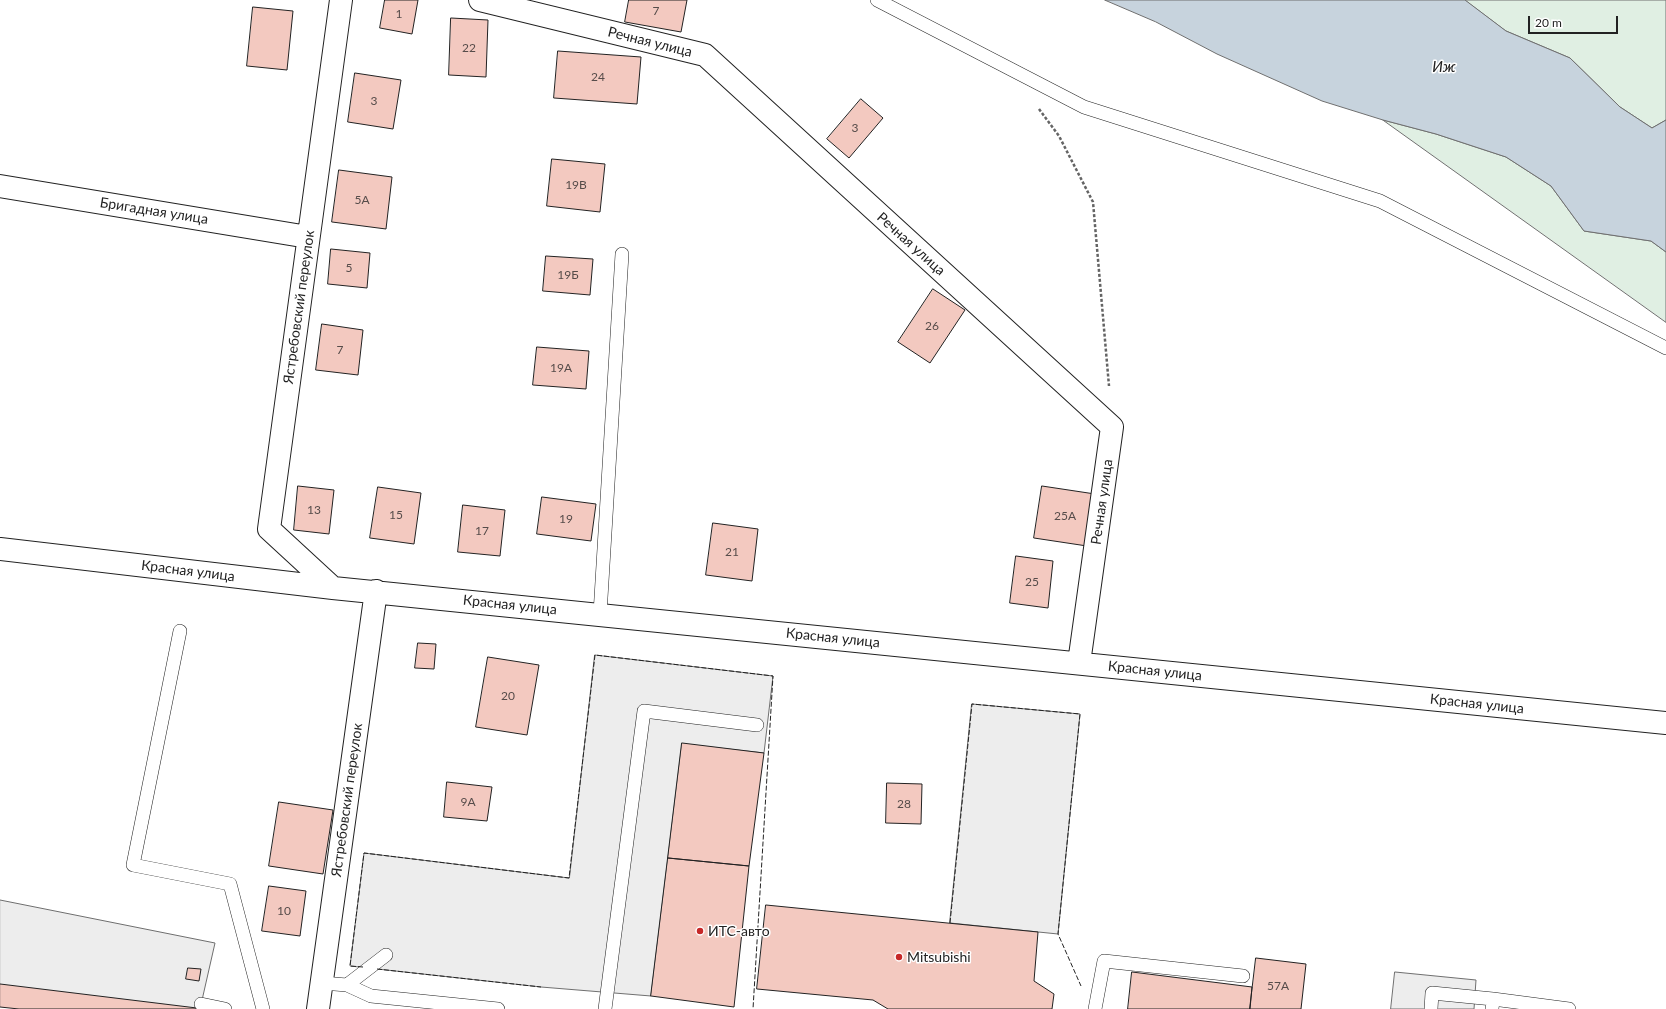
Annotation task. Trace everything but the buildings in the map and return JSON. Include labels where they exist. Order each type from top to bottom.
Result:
[{"type":"street","name":"Ястребовский переулок","points":[[333,588],[269,529],[341,0]]},
{"type":"street","name":"Речная улица","points":[[480,0],[704,55],[1112,427],[1078,663]]},
{"type":"street","name":"Бригадная улица","points":[[0,186],[308,237]]},
{"type":"street","name":"Красная улица","points":[[0,549],[333,588],[376,591],[1666,723]]},
{"type":"street","name":"Ястребовский переулок","points":[[318,1009],[376,591]]},
{"type":"lane","points":[[877,0],[1084,107],[1380,201],[1666,348]]},
{"type":"lane","points":[[600,614],[622,254]]},
{"type":"lane","points":[[180,631],[133,865],[230,884],[263,1009]]},
{"type":"lane","points":[[605,1009],[644,711],[757,725]]},
{"type":"lane","points":[[347,985],[386,955]]},
{"type":"lane","points":[[1095,1009],[1104,961],[1243,976]]},
{"type":"lane","points":[[322,983],[347,985],[371,996],[498,1009]]},
{"type":"lane","points":[[1431,1009],[1432,993],[1492,1004],[1569,1009]]},
{"type":"lane","points":[[201,1004],[225,1009]]},
{"type":"path","points":[[1035,105],[1059,136],[1094,202],[1112,427]]},
{"type":"green space","points":[[1465,0],[1666,0],[1666,120],[1652,128],[1620,107],[1570,58],[1506,31]]},
{"type":"green space","points":[[1383,120],[1436,134],[1506,157],[1551,186],[1584,231],[1651,241],[1666,252],[1666,322]]},
{"type":"shaded area","points":[[595,655],[773,676],[764,753],[682,744],[651,996],[541,987],[350,966],[364,853],[569,878]]},
{"type":"shaded area","points":[[972,704],[1080,714],[1058,934],[950,923]]},
{"type":"shaded area","points":[[0,900],[215,943],[200,1009],[47,1009],[0,1003]]},
{"type":"shaded area","points":[[1395,972],[1476,980],[1474,1009],[1391,1009]]},
{"type":"water","name":"Иж","points":[[1105,0],[1465,0],[1506,31],[1570,58],[1620,107],[1652,128],[1666,120],[1666,252],[1651,241],[1584,231],[1551,186],[1506,157],[1436,134],[1383,120],[1322,101],[1217,54],[1156,22]]},
{"type":"fence","points":[[363,967],[350,966],[364,853],[569,878],[595,655],[773,676],[753,1009]]},
{"type":"fence","points":[[950,923],[972,704],[1080,714],[1058,934],[1081,986]]},
{"type":"fence","points":[[377,969],[541,987]]},
{"type":"place","name":"ИТС-авто","points":[[700,931]]},
{"type":"place","name":"Mitsubishi","points":[[899,957]]}]
